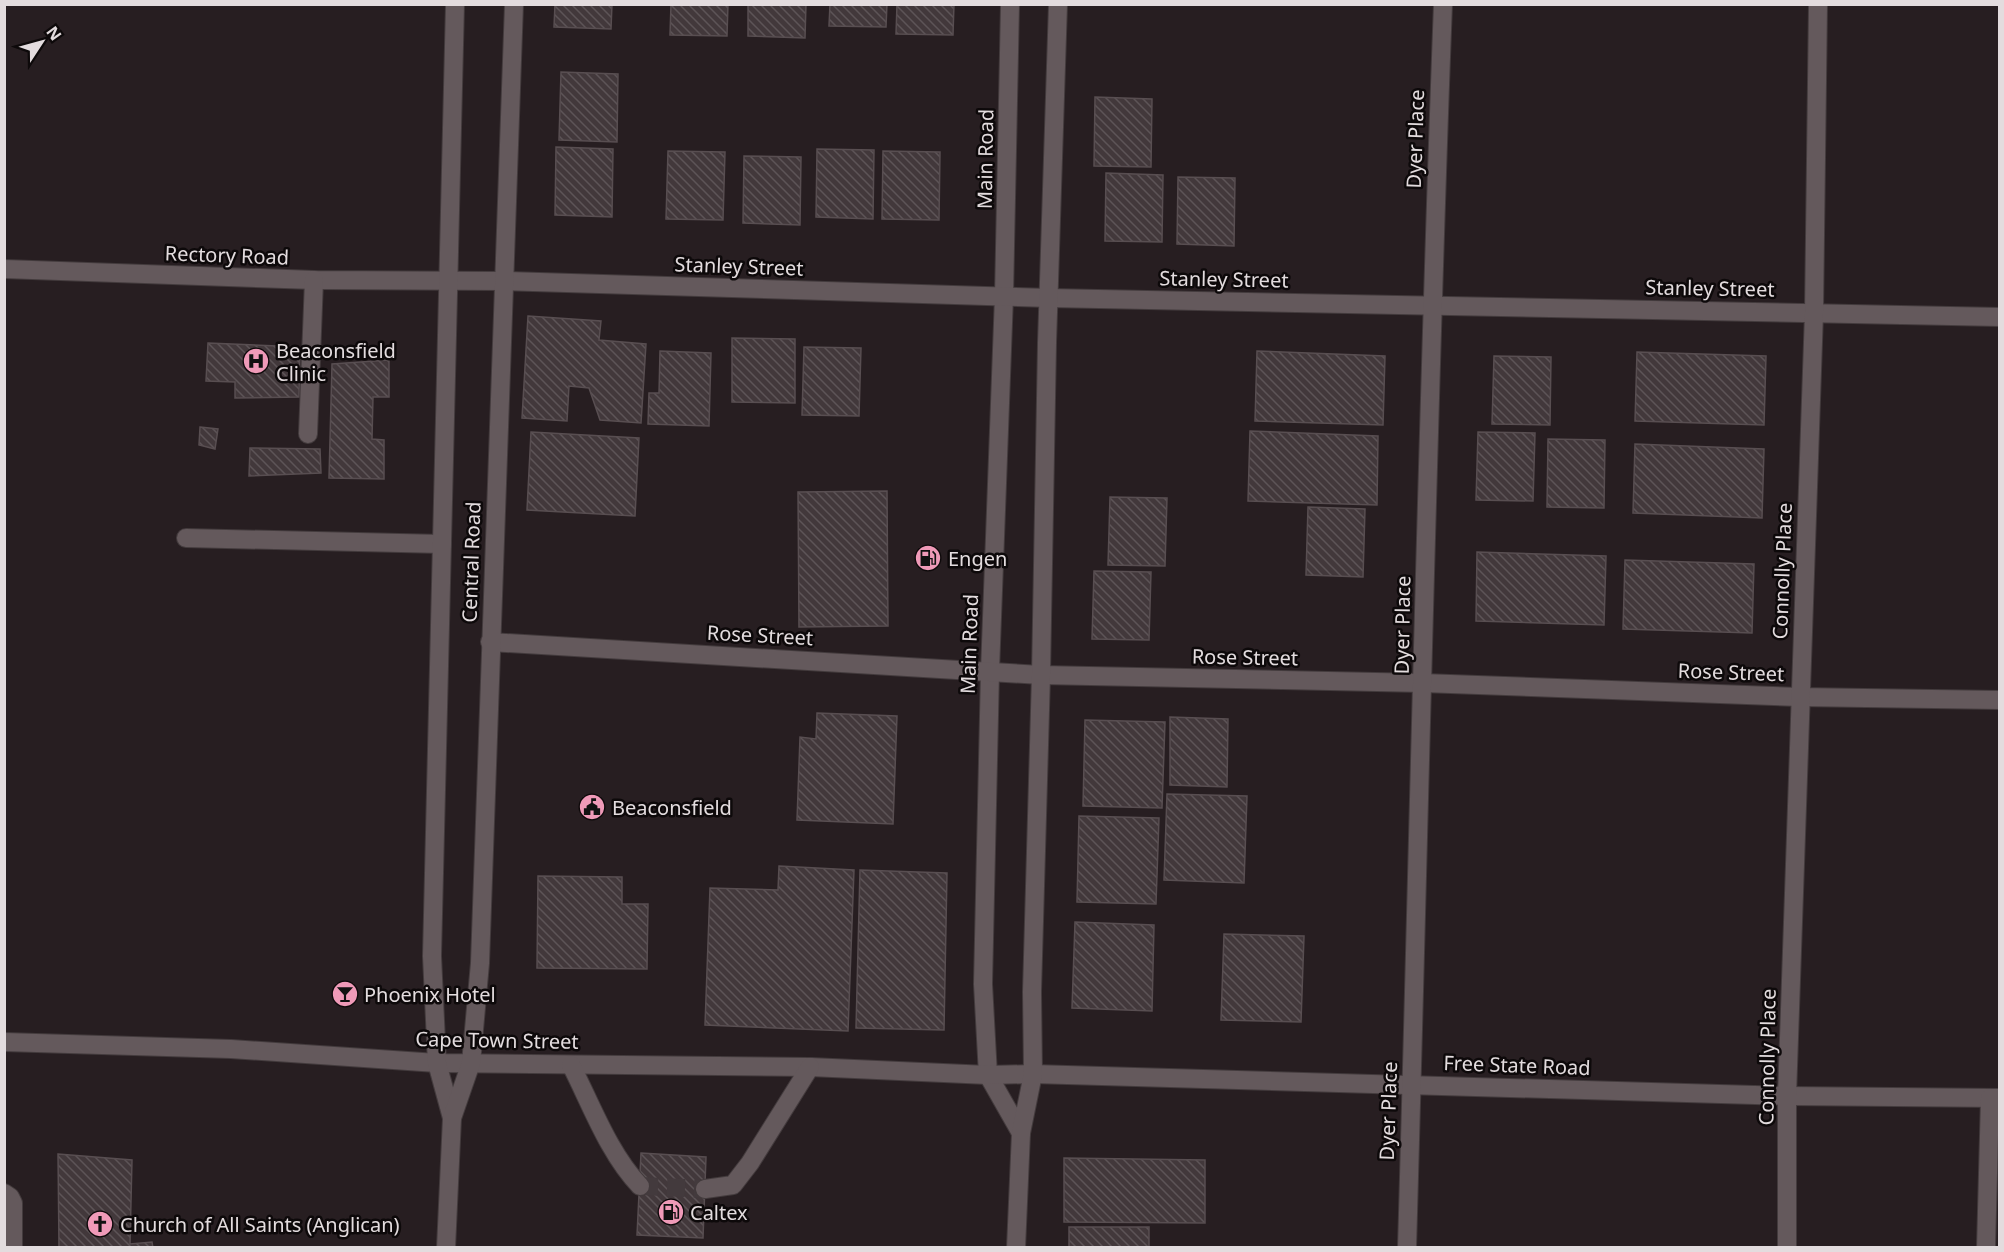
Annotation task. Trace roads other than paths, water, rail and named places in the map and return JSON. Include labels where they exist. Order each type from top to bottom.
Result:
[{"type":"street","name":"Central Road","points":[[452,1118],[436,1063],[432,956],[455,4]]},
{"type":"street","name":"Central Road","points":[[446,1248],[452,1118],[471,1063],[480,963],[514,4]]},
{"type":"street","name":"Main Road","points":[[1010,4],[1004,296],[990,671],[983,984],[988,1075],[1021,1133]]},
{"type":"street","points":[[1016,1248],[1021,1133],[1033,1074],[1032,992],[1058,4]]},
{"type":"street","name":"Dyer Place","points":[[1407,1248],[1432,306],[1443,4]]},
{"type":"street","name":"Connolly Place","points":[[1787,1248],[1788,1096],[1799,698],[1814,313],[1818,4]]},
{"type":"street","name":"Rectory Road","points":[[4,269],[314,280],[448,280]]},
{"type":"street","points":[[308,434],[314,280]]},
{"type":"street","name":"Stanley Street","points":[[448,280],[1049,298],[2000,316]]},
{"type":"street","points":[[186,538],[442,544]]},
{"type":"street","name":"Rose Street","points":[[490,642],[1041,675],[1423,683],[1799,698],[2000,700]]},
{"type":"street","name":"Cape Town Street","points":[[4,1042],[231,1049],[436,1063],[810,1067],[988,1075],[1033,1074]]},
{"type":"street","points":[[571,1065],[617,1156],[640,1186]]},
{"type":"street","points":[[705,1190],[733,1185],[750,1163],[810,1067]]},
{"type":"street","name":"Free State Road","points":[[1033,1074],[1788,1096],[1995,1098]]},
{"type":"street","points":[[1986,1248],[1995,1098]]},
{"type":"street","points":[[4,1193],[13,1203],[13,1248]]},
{"type":"tunnel","points":[[640,1186],[705,1189]]},
{"type":"place","name":"Beaconsfield Clinic","points":[[256,361]]},
{"type":"place","name":"Engen","points":[[928,558]]},
{"type":"place","name":"Beaconsfield","points":[[592,807]]},
{"type":"place","name":"Phoenix Hotel","points":[[345,994]]},
{"type":"place","name":"Caltex","points":[[671,1212]]},
{"type":"place","name":"Church of All Saints (Anglican)","points":[[100,1224]]}]
